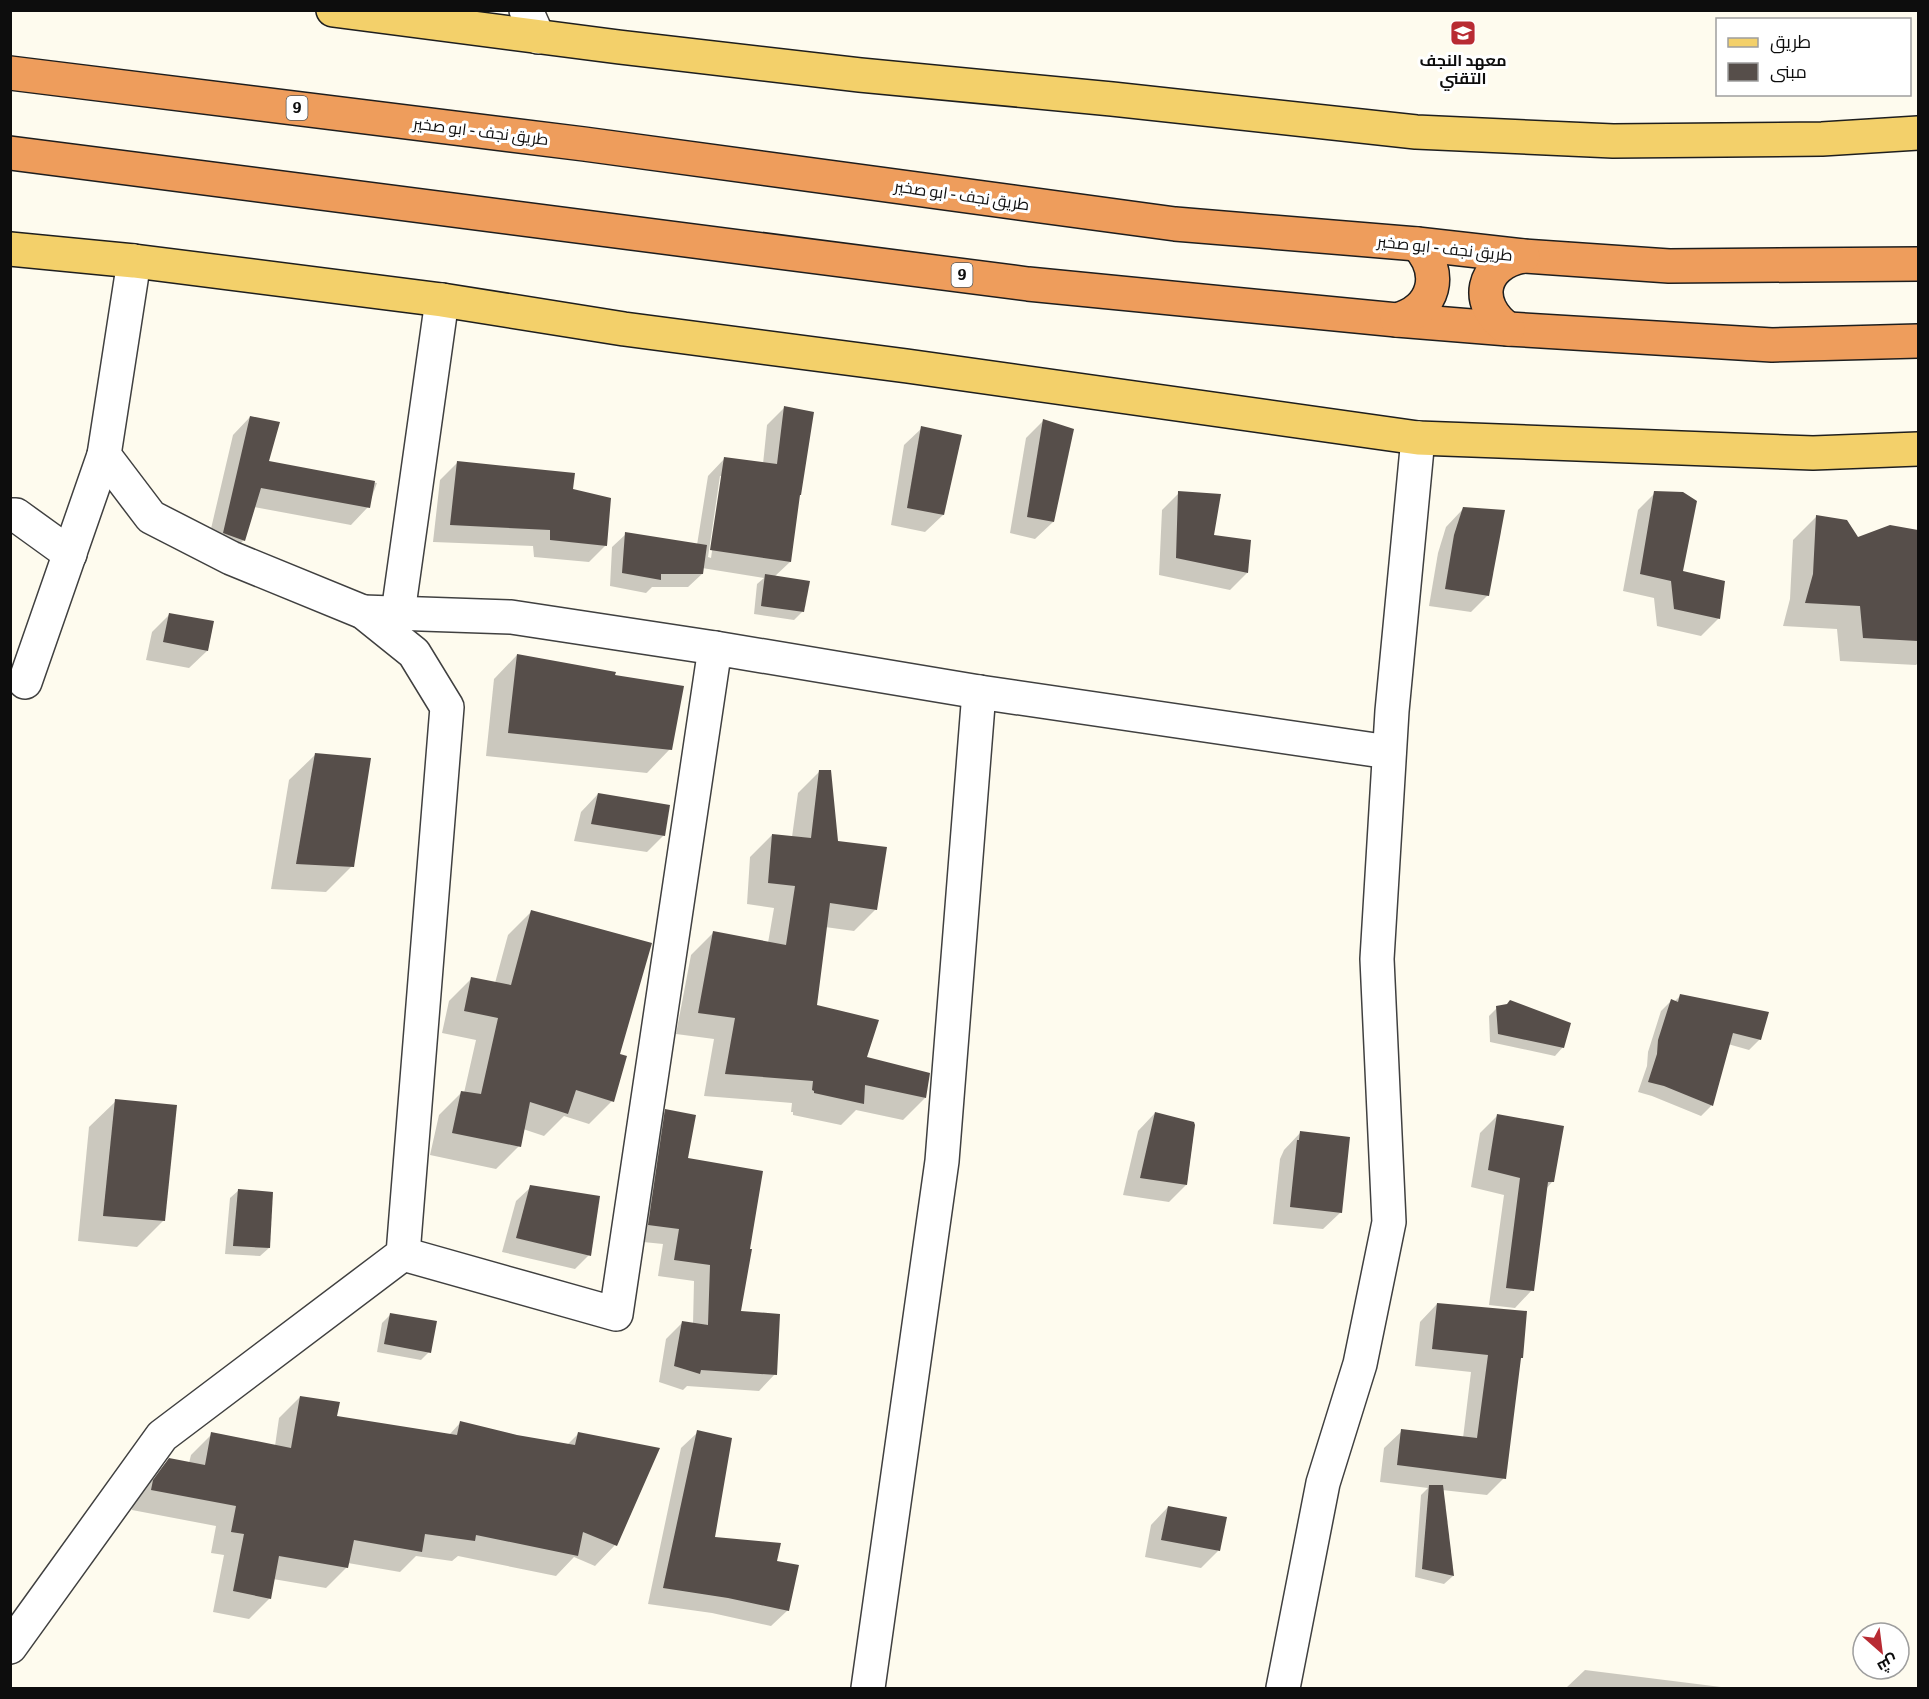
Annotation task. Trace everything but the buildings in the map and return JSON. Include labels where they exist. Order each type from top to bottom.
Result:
[{"type":"highway","name":"طريق نجف - ابو صخير","points":[[10,73],[596,145],[1175,224],[1417,244],[1523,256],[1669,266],[1918,264]]},
{"type":"highway","name":"9","points":[[10,153],[1016,282],[1397,320],[1772,345],[1918,341]]},
{"type":"highway","points":[[1397,320],[1419,310],[1432,289],[1431,264],[1417,244]]},
{"type":"highway","points":[[1508,328],[1497,321],[1490,311],[1486,299],[1486,286],[1499,265],[1510,258],[1523,256]]},
{"type":"main road","points":[[333,10],[532,24],[860,75],[1416,132],[1613,141],[1822,139],[1918,133]]},
{"type":"main road","points":[[10,249],[134,261],[442,300],[624,329],[907,366],[1418,438],[1814,453],[1918,448]]},
{"type":"street","points":[[25,682],[104,455],[134,261]]},
{"type":"street","points":[[398,613],[442,300]]},
{"type":"street","points":[[1283,1689],[1323,1483],[1360,1364],[1389,1222],[1377,959],[1389,753],[1418,438]]},
{"type":"street","points":[[10,1647],[162,1436],[403,1254],[447,707],[414,653],[363,612],[231,558],[151,517],[104,455]]},
{"type":"street","points":[[10,515],[16,515],[69,554]]},
{"type":"street","points":[[363,612],[511,617],[979,692],[1389,753]]},
{"type":"street","points":[[403,1254],[616,1314],[715,648]]},
{"type":"street","points":[[868,1689],[942,1161],[979,692]]},
{"type":"place","name":"معهد النجف التقني","points":[[1463,33]]}]
